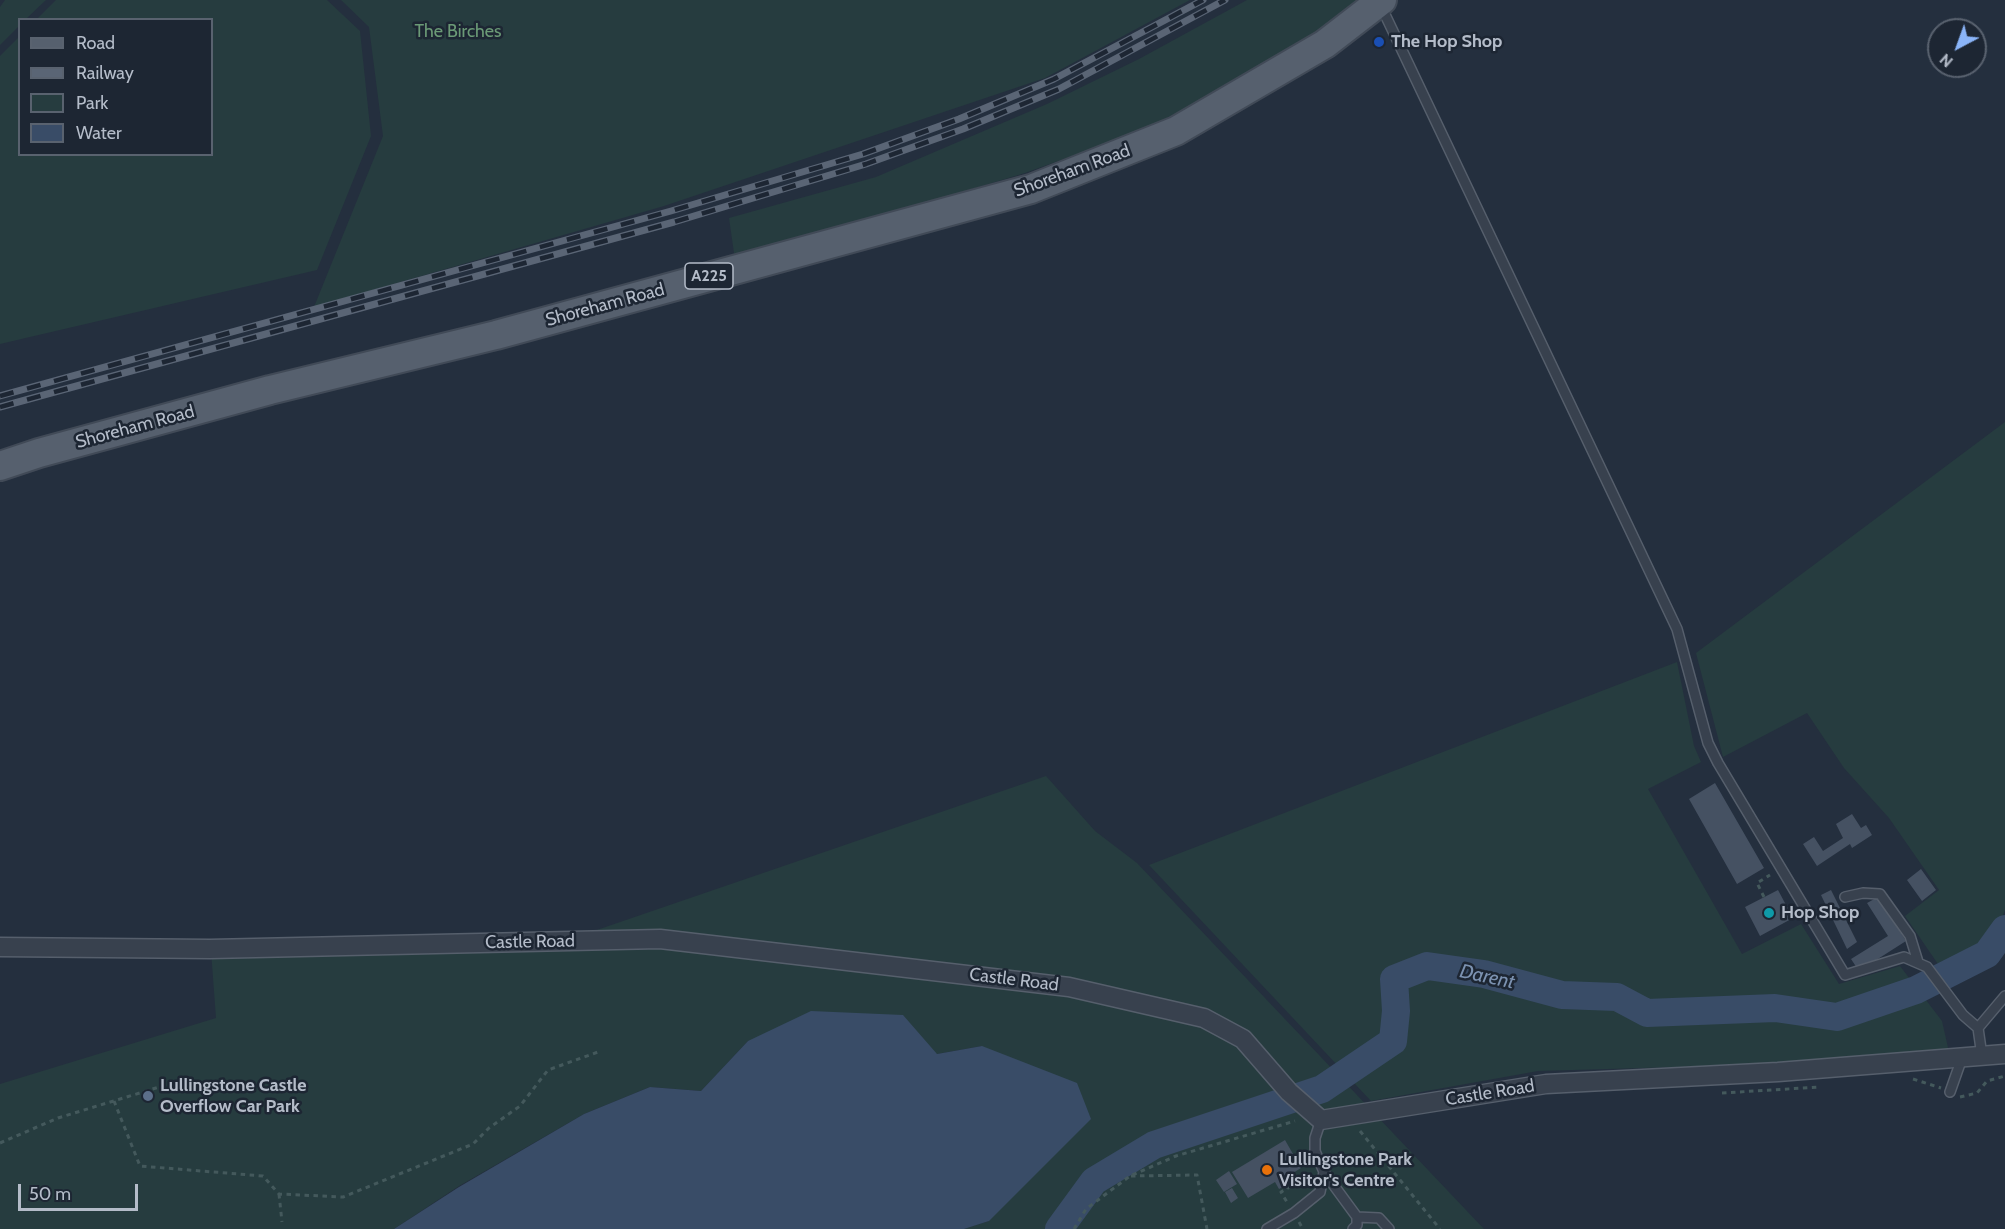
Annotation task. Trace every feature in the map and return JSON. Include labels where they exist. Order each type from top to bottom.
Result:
[{"type":"main road","name":"Shoreham Road","points":[[0,466],[62,446],[507,332],[1031,189],[1176,131],[1325,44],[1381,1]]},
{"type":"street","name":"Castle Road","points":[[0,947],[210,949],[660,939],[1069,987],[1204,1018],[1242,1039],[1289,1092],[1311,1112],[1546,1084],[1778,1072],[2005,1054]]},
{"type":"lane","points":[[1381,1],[1677,629],[1708,743],[1780,869],[1845,975],[1904,957],[1923,965]]},
{"type":"lane","points":[[1845,897],[1863,893],[1880,894],[1910,936],[1923,965],[1944,988],[1963,1016],[1978,1028],[1982,1056]]},
{"type":"lane","points":[[1978,1028],[2005,996]]},
{"type":"lane","points":[[1950,1092],[1962,1058]]},
{"type":"lane","points":[[1311,1112],[1315,1151],[1324,1172],[1358,1217],[1357,1225],[1353,1229]]},
{"type":"lane","points":[[1267,1229],[1294,1213],[1320,1192],[1324,1172]]},
{"type":"lane","points":[[1358,1217],[1378,1218],[1389,1229]]},
{"type":"path","points":[[1764,897],[1757,883],[1780,869]]},
{"type":"path","points":[[279,1194],[344,1197],[473,1144],[489,1128],[520,1106],[548,1070],[598,1052]]},
{"type":"path","points":[[1907,1078],[1932,1083],[1963,1098],[1977,1093],[1987,1081],[2005,1076]]},
{"type":"path","points":[[0,1143],[58,1118],[182,1080]]},
{"type":"path","points":[[1721,1094],[1779,1092],[1826,1087]]},
{"type":"path","points":[[114,1101],[140,1166],[263,1176],[279,1194],[282,1222]]},
{"type":"path","points":[[1074,1229],[1086,1209],[1130,1176],[1176,1156],[1303,1118],[1311,1112]]},
{"type":"path","points":[[1358,1128],[1380,1158],[1440,1229]]},
{"type":"path","points":[[1130,1176],[1197,1175],[1207,1229]]},
{"type":"green space","points":[[5,0],[46,0],[27,18],[18,18],[18,27],[0,45],[0,7]]},
{"type":"green space","points":[[56,0],[327,0],[360,31],[371,136],[317,270],[0,344],[0,56],[18,38],[18,156],[213,156],[213,18],[38,18]]},
{"type":"green space","name":"The Birches","points":[[341,0],[1190,0],[1045,78],[664,206],[314,307],[383,136],[369,27]]},
{"type":"green space","points":[[1247,0],[1366,0],[1246,78],[1141,131],[1025,173],[735,260],[729,218],[876,177],[1047,104],[1139,59]]},
{"type":"green space","points":[[2005,422],[2005,910],[2001,921],[1968,956],[1940,967],[1905,916],[1939,890],[1889,818],[1844,768],[1807,713],[1723,757],[1696,653]]},
{"type":"green space","points":[[1677,662],[1694,746],[1701,762],[1648,789],[1742,954],[1801,924],[1839,984],[1900,966],[1942,1021],[1949,1052],[1782,1064],[1538,1071],[1371,1101],[1149,865]]},
{"type":"green space","points":[[1046,776],[1095,831],[1137,863],[1484,1229],[964,1229],[989,1221],[982,1046],[937,1054],[748,1041],[701,1091],[650,1087],[584,1114],[459,1186],[394,1229],[0,1229],[0,1084],[216,1018],[211,951],[556,944]]},
{"type":"water","points":[[811,1011],[903,1015],[937,1054],[982,1046],[1077,1083],[1091,1119],[989,1221],[964,1229],[394,1229],[459,1187],[584,1114],[650,1087],[701,1091],[748,1041]]},
{"type":"building","points":[[1715,783],[1764,868],[1737,884],[1689,799]]},
{"type":"building","points":[[1852,814],[1861,828],[1866,825],[1872,835],[1852,848],[1850,844],[1817,866],[1803,844],[1814,837],[1823,851],[1843,838],[1836,824]]},
{"type":"building","points":[[1921,869],[1936,890],[1922,901],[1907,880]]},
{"type":"building","name":"Hop Shop","points":[[1778,890],[1793,918],[1760,936],[1745,907]]},
{"type":"building","points":[[1831,890],[1857,942],[1847,949],[1821,895]]},
{"type":"building","points":[[1878,897],[1906,941],[1859,971],[1851,959],[1888,936],[1867,903]]},
{"type":"building","name":"Lullingstone Park Visitor's Centre","points":[[1285,1140],[1301,1168],[1288,1176],[1292,1182],[1279,1189],[1275,1182],[1248,1198],[1232,1172]]},
{"type":"building","points":[[1229,1171],[1237,1184],[1224,1192],[1216,1180]]},
{"type":"building","points":[[1232,1188],[1238,1198],[1231,1203],[1225,1192]]},
{"type":"waterway","name":"Darent","points":[[1059,1229],[1094,1181],[1154,1145],[1322,1089],[1393,1041],[1396,1011],[1394,979],[1427,966],[1484,974],[1562,995],[1617,997],[1647,1013],[1775,1008],[1837,1017],[1916,990],[1987,954],[2005,929]]},
{"type":"railway","points":[[0,396],[671,211],[863,154],[959,119],[1054,79],[1203,0]]},
{"type":"railway","points":[[0,407],[674,222],[866,164],[963,129],[1059,89],[1225,0]]},
{"type":"place","name":"The Hop Shop","points":[[1379,42]]},
{"type":"place","name":"Hop Shop","points":[[1769,913]]},
{"type":"place","name":"Lullingstone Castle Overflow Car Park","points":[[148,1096]]},
{"type":"place","name":"Lullingstone Park Visitor's Centre","points":[[1267,1170]]}]
